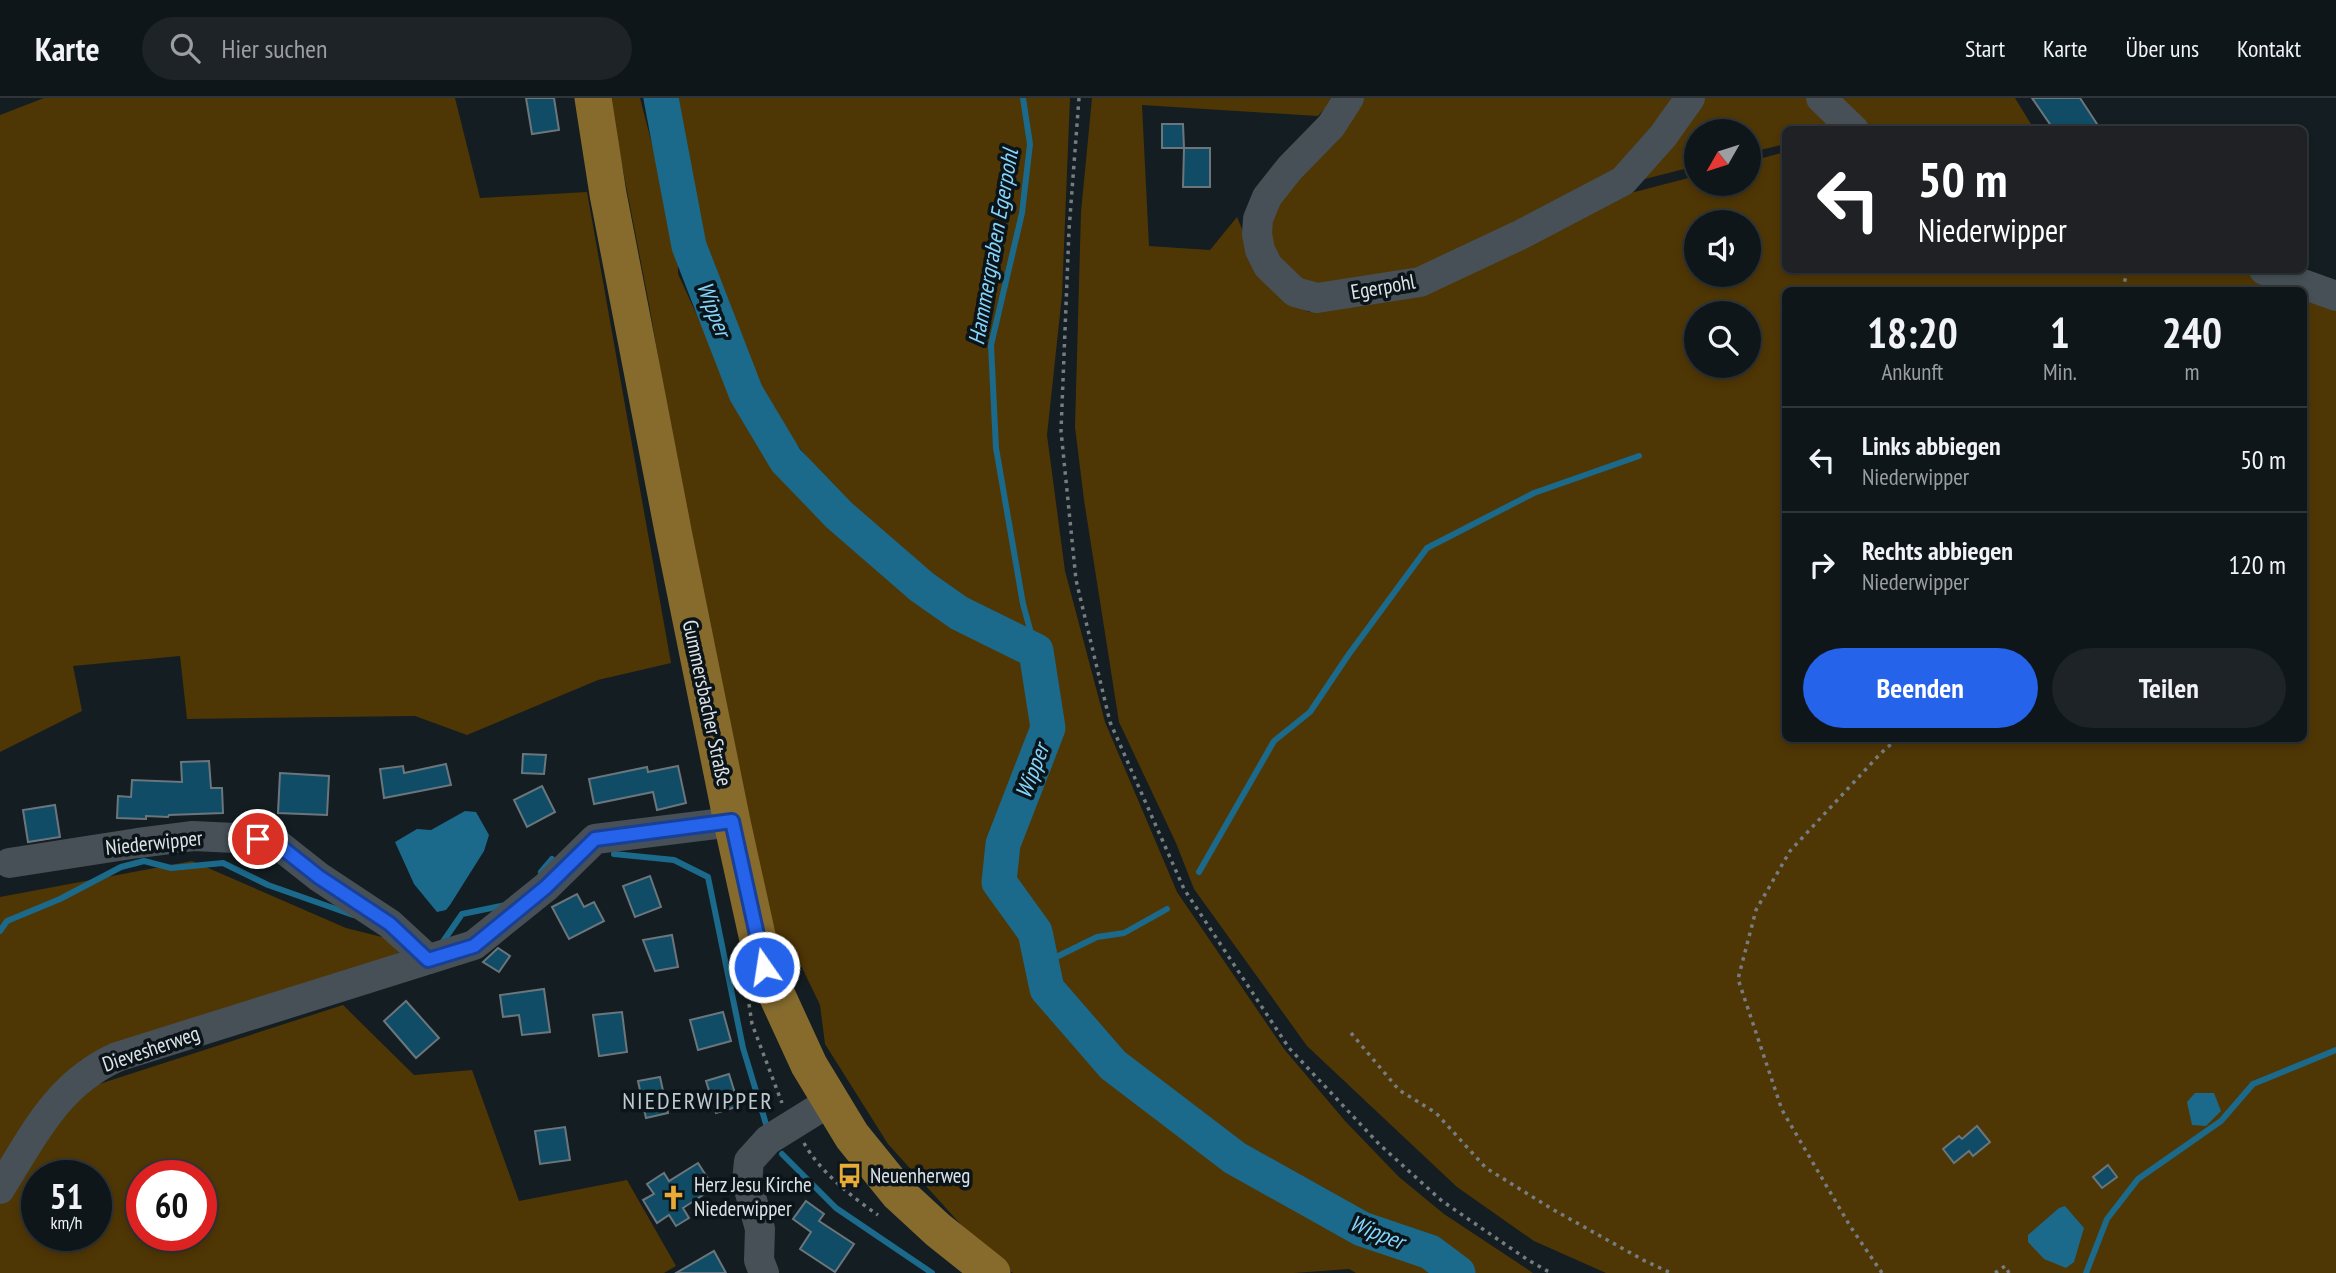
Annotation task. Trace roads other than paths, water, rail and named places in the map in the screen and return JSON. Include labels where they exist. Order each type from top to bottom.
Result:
[{"type":"main road","name":"Gummersbacher Straße","points":[[593,98],[608,194],[674,536],[764,967],[809,1065],[829,1101],[874,1167],[938,1230],[992,1273]]},
{"type":"street","name":"Egerpohl","points":[[1349,98],[1331,126],[1290,167],[1267,197],[1258,219],[1260,250],[1268,266],[1295,292],[1317,299],[1420,282],[1522,234],[1623,181],[1663,136],[1690,98]]},
{"type":"street","points":[[1821,98],[1850,126]]},
{"type":"street","points":[[2272,273],[2336,296]]},
{"type":"street","points":[[428,960],[474,946],[546,887],[595,839],[732,821]]},
{"type":"street","name":"Niederwipper","points":[[9,863],[193,836],[258,839],[281,847],[319,877],[390,924],[428,960]]},
{"type":"street","name":"Dievesherweg","points":[[0,1189],[61,1095],[98,1065],[428,960]]},
{"type":"street","points":[[759,1269],[760,1229],[747,1182],[749,1161],[768,1140],[829,1101]]},
{"type":"water","points":[[465,811],[476,812],[489,835],[484,851],[450,905],[446,910],[437,912],[414,884],[395,842],[417,829],[431,830]]},
{"type":"water","points":[[2195,1093],[2214,1093],[2221,1111],[2206,1126],[2192,1125],[2187,1102]]},
{"type":"water","points":[[2065,1206],[2084,1228],[2074,1262],[2066,1268],[2044,1259],[2028,1242],[2028,1235],[2059,1208]]},
{"type":"waterway","name":"Wipper","points":[[661,98],[689,246],[746,393],[786,460],[839,515],[922,587],[959,613],[1036,651],[1048,728],[1003,844],[999,882],[1035,932],[1047,989],[1113,1065],[1235,1158],[1362,1229],[1430,1252],[1458,1273]]},
{"type":"waterway","name":"Hammergraben Egerpohl","points":[[1023,98],[1030,144],[1022,213],[991,345],[996,448],[1023,604],[1036,651]]},
{"type":"waterway","points":[[1199,872],[1274,741],[1310,712],[1427,548],[1534,493],[1639,456]]},
{"type":"waterway","points":[[614,854],[674,860],[708,877],[743,1048],[766,1124]]},
{"type":"waterway","points":[[541,872],[552,859]]},
{"type":"waterway","points":[[0,931],[7,921],[60,899],[121,867],[144,861],[171,868],[223,863],[268,885],[353,915]]},
{"type":"waterway","points":[[442,943],[462,914],[506,905]]},
{"type":"waterway","points":[[1042,964],[1097,937],[1124,933],[1167,909]]},
{"type":"waterway","points":[[2086,1273],[2107,1219],[2138,1179],[2221,1121],[2253,1084],[2336,1050]]},
{"type":"waterway","points":[[782,1154],[836,1208],[932,1273]]},
{"type":"place","name":"Neuenherweg","points":[[850,1176]]},
{"type":"place","name":"Herz Jesu Kirche Niederwipper","points":[[674,1197]]},
{"type":"district","name":"NIEDERWIPPER","points":[[698,1101]]}]
